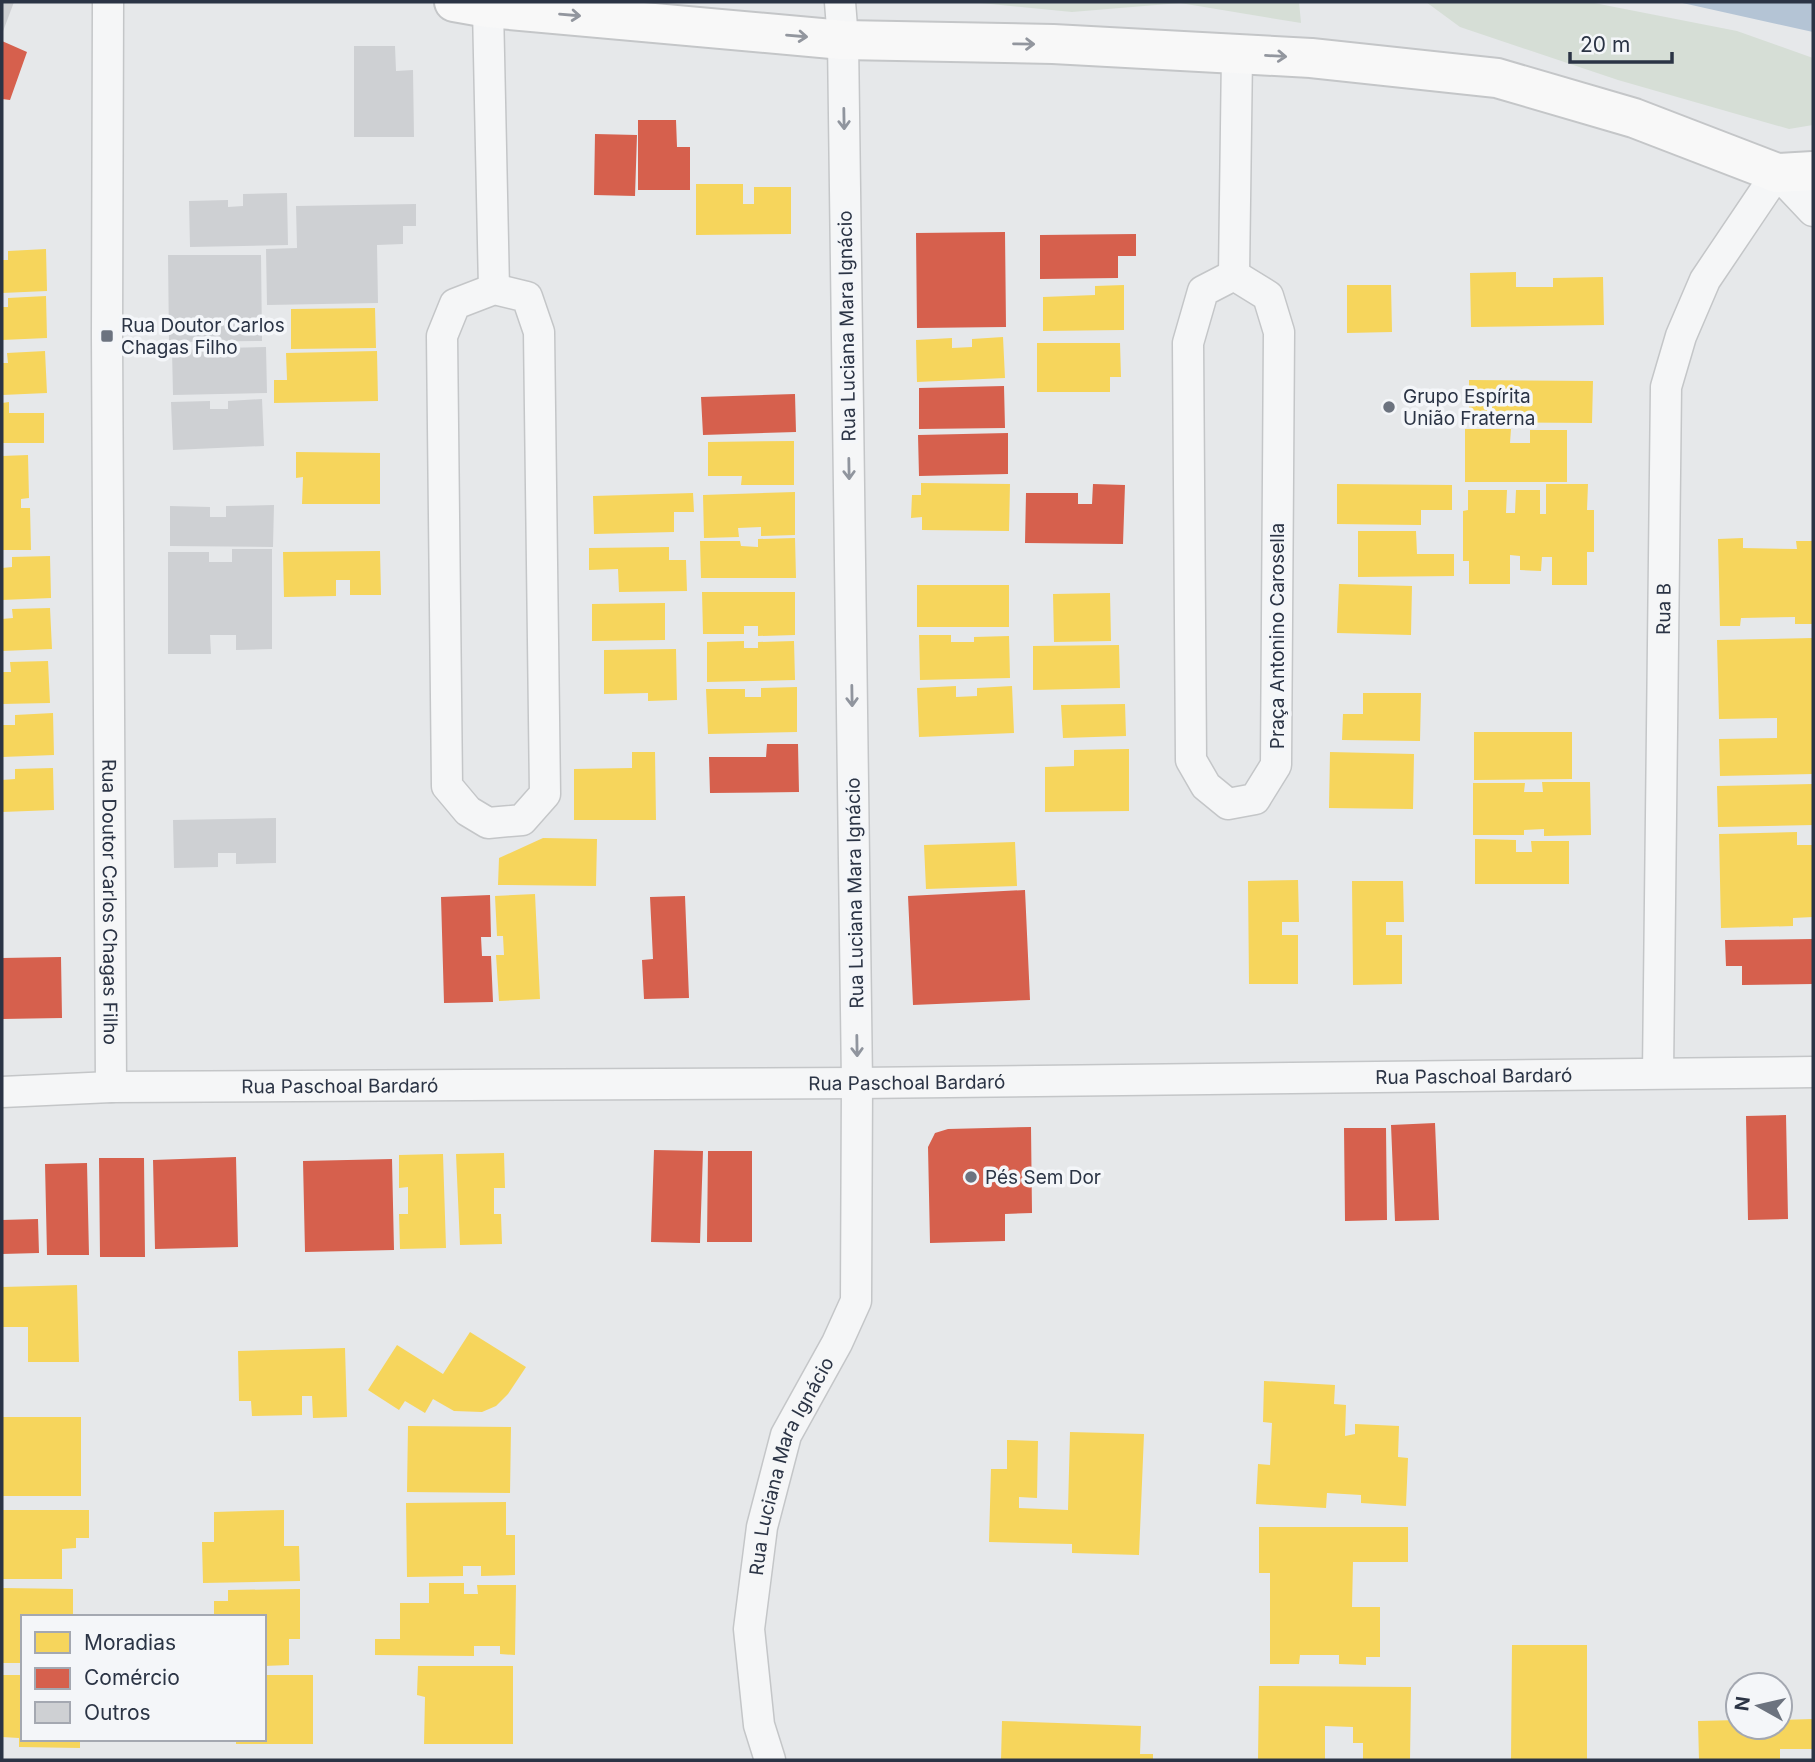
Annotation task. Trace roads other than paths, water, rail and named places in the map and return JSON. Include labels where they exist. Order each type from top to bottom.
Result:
[{"type":"main road","points":[[471,5],[843,40],[1053,44],[1311,58],[1497,78],[1634,118],[1795,172]]},
{"type":"street","name":"Rua Doutor Carlos Chagas Filho","points":[[108,2],[111,1087]]},
{"type":"street","name":"Rua Luciana Mara Ignácio","points":[[770,1760],[759,1725],[749,1629],[762,1527],[786,1435],[837,1343],[856,1301],[857,1083],[843,40],[840,2]]},
{"type":"street","points":[[471,5],[494,289]]},
{"type":"street","points":[[1234,275],[1237,54]]},
{"type":"street","points":[[1795,172],[1813,211]]},
{"type":"street","name":"Rua B","points":[[1658,1073],[1666,387],[1681,336],[1705,280],[1795,172]]},
{"type":"street","name":"Praça Antonino Carosella","points":[[1234,275],[1268,296],[1279,332],[1277,737],[1276,765],[1255,799],[1228,804],[1206,786],[1191,760],[1188,343],[1203,291],[1234,275]]},
{"type":"street","points":[[494,289],[527,297],[539,332],[545,794],[522,820],[488,824],[468,811],[447,786],[442,336],[455,304],[494,289]]},
{"type":"street","name":"Rua Paschoal Bardaró","points":[[2,1092],[111,1087],[857,1083],[1813,1072]]},
{"type":"water","points":[[1678,2],[1813,2],[1813,32]]},
{"type":"place","name":"Rua Doutor Carlos Chagas Filho","points":[[107,336]]},
{"type":"place","name":"Grupo Espírita União Fraterna","points":[[1389,407]]},
{"type":"place","name":"Pés Sem Dor","points":[[971,1177]]}]
